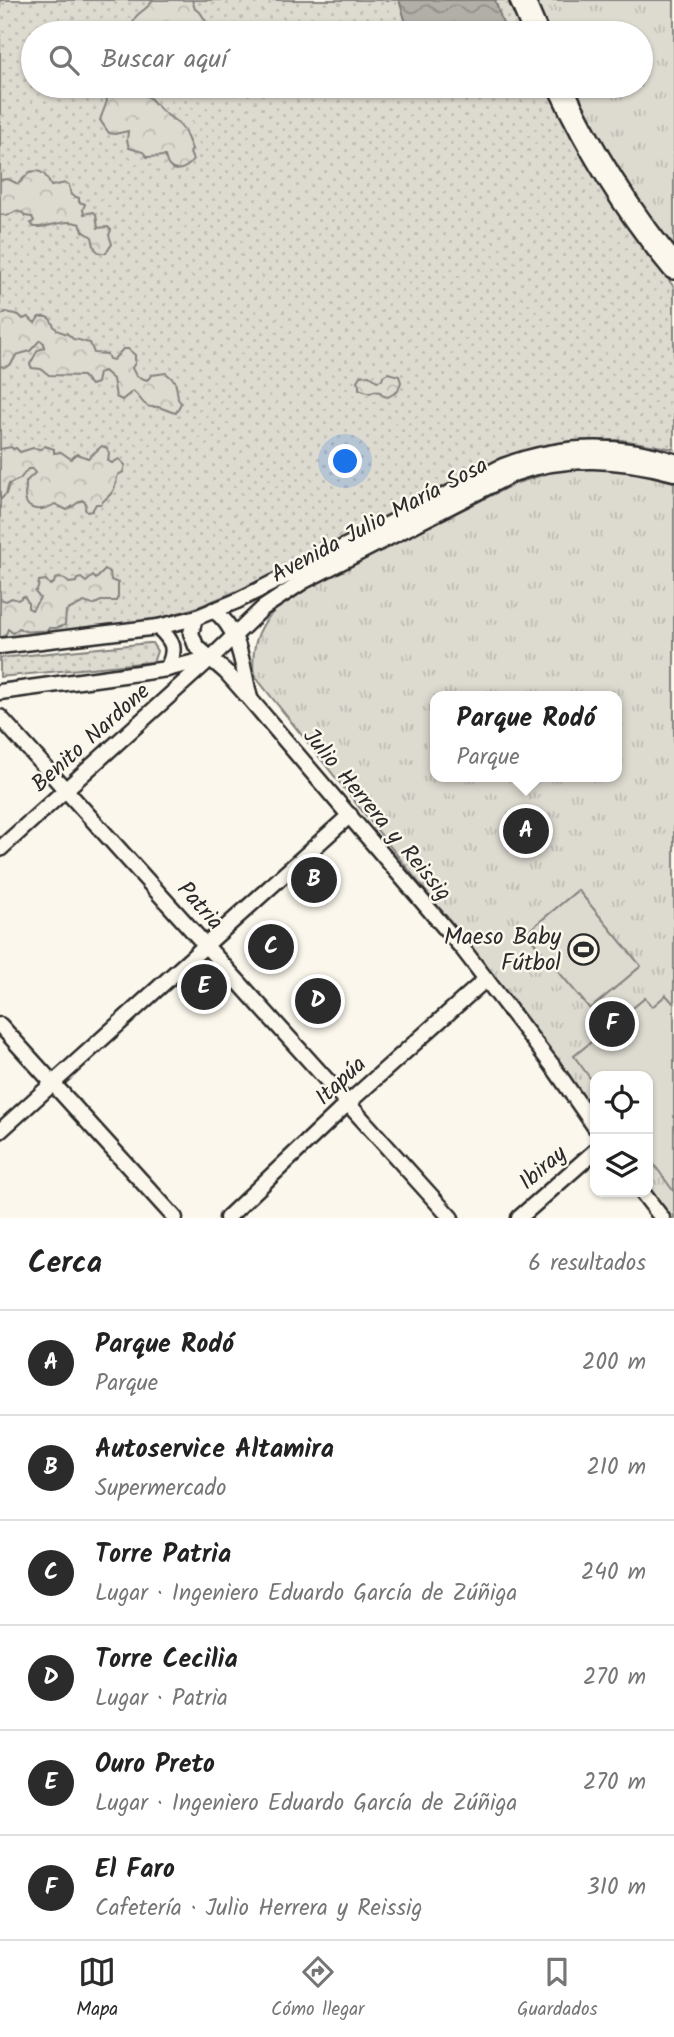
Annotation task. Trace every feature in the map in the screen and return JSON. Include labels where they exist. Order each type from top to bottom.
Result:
[{"type":"main road","points":[[522,0],[531,21]]},
{"type":"main road","points":[[565,98],[622,198],[674,267]]},
{"type":"street","name":"Avenida Julio María Sosa","points":[[0,646],[158,627],[194,618],[237,601],[491,472],[526,457],[566,449],[614,450],[640,452],[674,461]]},
{"type":"street","name":"Avenida Julio María Sosa","points":[[0,692],[167,670],[211,658],[263,608],[304,581],[523,471],[561,462],[595,461],[641,465],[674,473]]},
{"type":"street","name":"Julio Herrera y Reissig","points":[[213,610],[222,616],[235,635],[250,699]]},
{"type":"street","name":"Julio Herrera y Reissig","points":[[194,618],[192,639],[196,646],[250,699],[350,815],[486,979],[590,1120]]},
{"type":"street","points":[[158,627],[171,640],[173,648],[167,670]]},
{"type":"street","name":"Benito Nardone","points":[[0,849],[211,658]]},
{"type":"street","name":"Patria","points":[[0,717],[451,1218]]},
{"type":"street","points":[[0,1131],[350,815]]},
{"type":"street","name":"Itapúa","points":[[228,1218],[348,1103],[486,979]]},
{"type":"street","points":[[0,1025],[175,1218]]},
{"type":"street","name":"Ibiray","points":[[519,1218],[590,1155]]},
{"type":"street","points":[[646,1197],[662,1218]]},
{"type":"green space","points":[[0,0],[511,0],[519,21],[21,21],[21,98],[554,98],[604,189],[674,287],[674,449],[622,440],[571,441],[522,452],[458,480],[249,586],[198,607],[152,621],[0,640]]},
{"type":"green space","points":[[153,0],[192,0],[195,9],[206,21],[134,21]]},
{"type":"green space","points":[[536,0],[674,0],[674,249],[625,182],[580,98],[653,98],[653,21],[544,21]]},
{"type":"green space","points":[[106,98],[150,98],[184,130],[192,149],[190,153],[193,160],[189,165],[176,170],[168,164],[165,156],[147,157],[143,152],[129,148],[128,131],[109,133],[100,120]]},
{"type":"green space","points":[[30,172],[41,172],[51,186],[66,183],[69,185],[71,195],[85,204],[84,214],[93,212],[96,214],[98,228],[108,227],[111,230],[109,235],[112,244],[106,253],[97,251],[92,237],[83,231],[80,224],[68,222],[34,227],[31,223],[34,221],[32,217],[23,213],[16,211],[7,216],[0,214],[0,180],[8,179],[18,184]]},
{"type":"green space","points":[[6,312],[19,315],[23,319],[28,317],[35,323],[39,317],[47,317],[57,330],[73,339],[90,343],[94,353],[107,354],[109,359],[113,360],[123,349],[128,349],[135,355],[132,368],[136,376],[147,380],[152,375],[166,373],[175,381],[181,403],[176,413],[148,406],[133,391],[122,400],[116,397],[113,379],[104,371],[99,373],[97,383],[91,385],[83,376],[49,375],[41,369],[32,368],[30,364],[38,350],[44,348],[44,343],[40,340],[30,351],[16,355],[8,366],[0,366],[0,316]]},
{"type":"green space","points":[[388,373],[399,376],[401,382],[398,391],[388,397],[380,392],[370,393],[359,389],[357,381],[360,376],[369,375],[377,381],[382,380]]},
{"type":"green space","points":[[45,446],[54,449],[54,453],[61,452],[71,459],[77,454],[88,458],[102,446],[107,448],[109,453],[108,461],[112,463],[119,459],[125,465],[123,472],[118,475],[113,491],[101,504],[96,504],[92,511],[87,512],[86,503],[82,500],[67,510],[55,504],[43,509],[32,508],[25,495],[26,482],[35,473],[32,469],[28,469],[20,479],[9,484],[6,494],[0,500],[0,449],[11,447],[20,452]]},
{"type":"green space","points":[[568,467],[618,468],[674,482],[674,1218],[671,1218],[653,1194],[653,1071],[590,1071],[590,1108],[490,972],[254,675],[254,648],[258,636],[270,616],[288,599],[514,484]]},
{"type":"green space","points":[[105,570],[110,572],[111,580],[118,583],[116,601],[101,601],[93,605],[84,602],[66,611],[65,625],[49,628],[47,631],[25,631],[19,628],[13,633],[8,629],[5,636],[0,638],[0,599],[18,600],[24,596],[28,608],[32,610],[40,598],[35,592],[39,581],[46,580],[50,585],[57,578],[69,583],[81,578],[86,582],[93,576],[96,579]]},
{"type":"green space","points":[[152,643],[157,651],[151,662],[0,677],[0,658]]},
{"type":"green space","name":"Maeso Baby Fútbol","points":[[578,890],[641,966],[590,1009],[526,933]]},
{"type":"green space","points":[[666,995],[674,1004],[674,1192],[653,1163],[653,1071],[590,1071],[590,1078],[574,1056],[645,998],[652,1007]]},
{"type":"water","points":[[399,0],[495,0],[502,21],[405,21]]},
{"type":"place","name":"Parque Rodó","points":[[526,831]]},
{"type":"place","name":"Autoservice Altamira","points":[[314,880]]},
{"type":"place","name":"Torre Patria","points":[[271,947]]},
{"type":"place","name":"Maeso Baby Fútbol","points":[[584,949]]},
{"type":"place","name":"Ouro Preto","points":[[204,987]]},
{"type":"place","name":"Torre Cecilia","points":[[318,1001]]},
{"type":"place","name":"El Faro","points":[[612,1024]]}]
